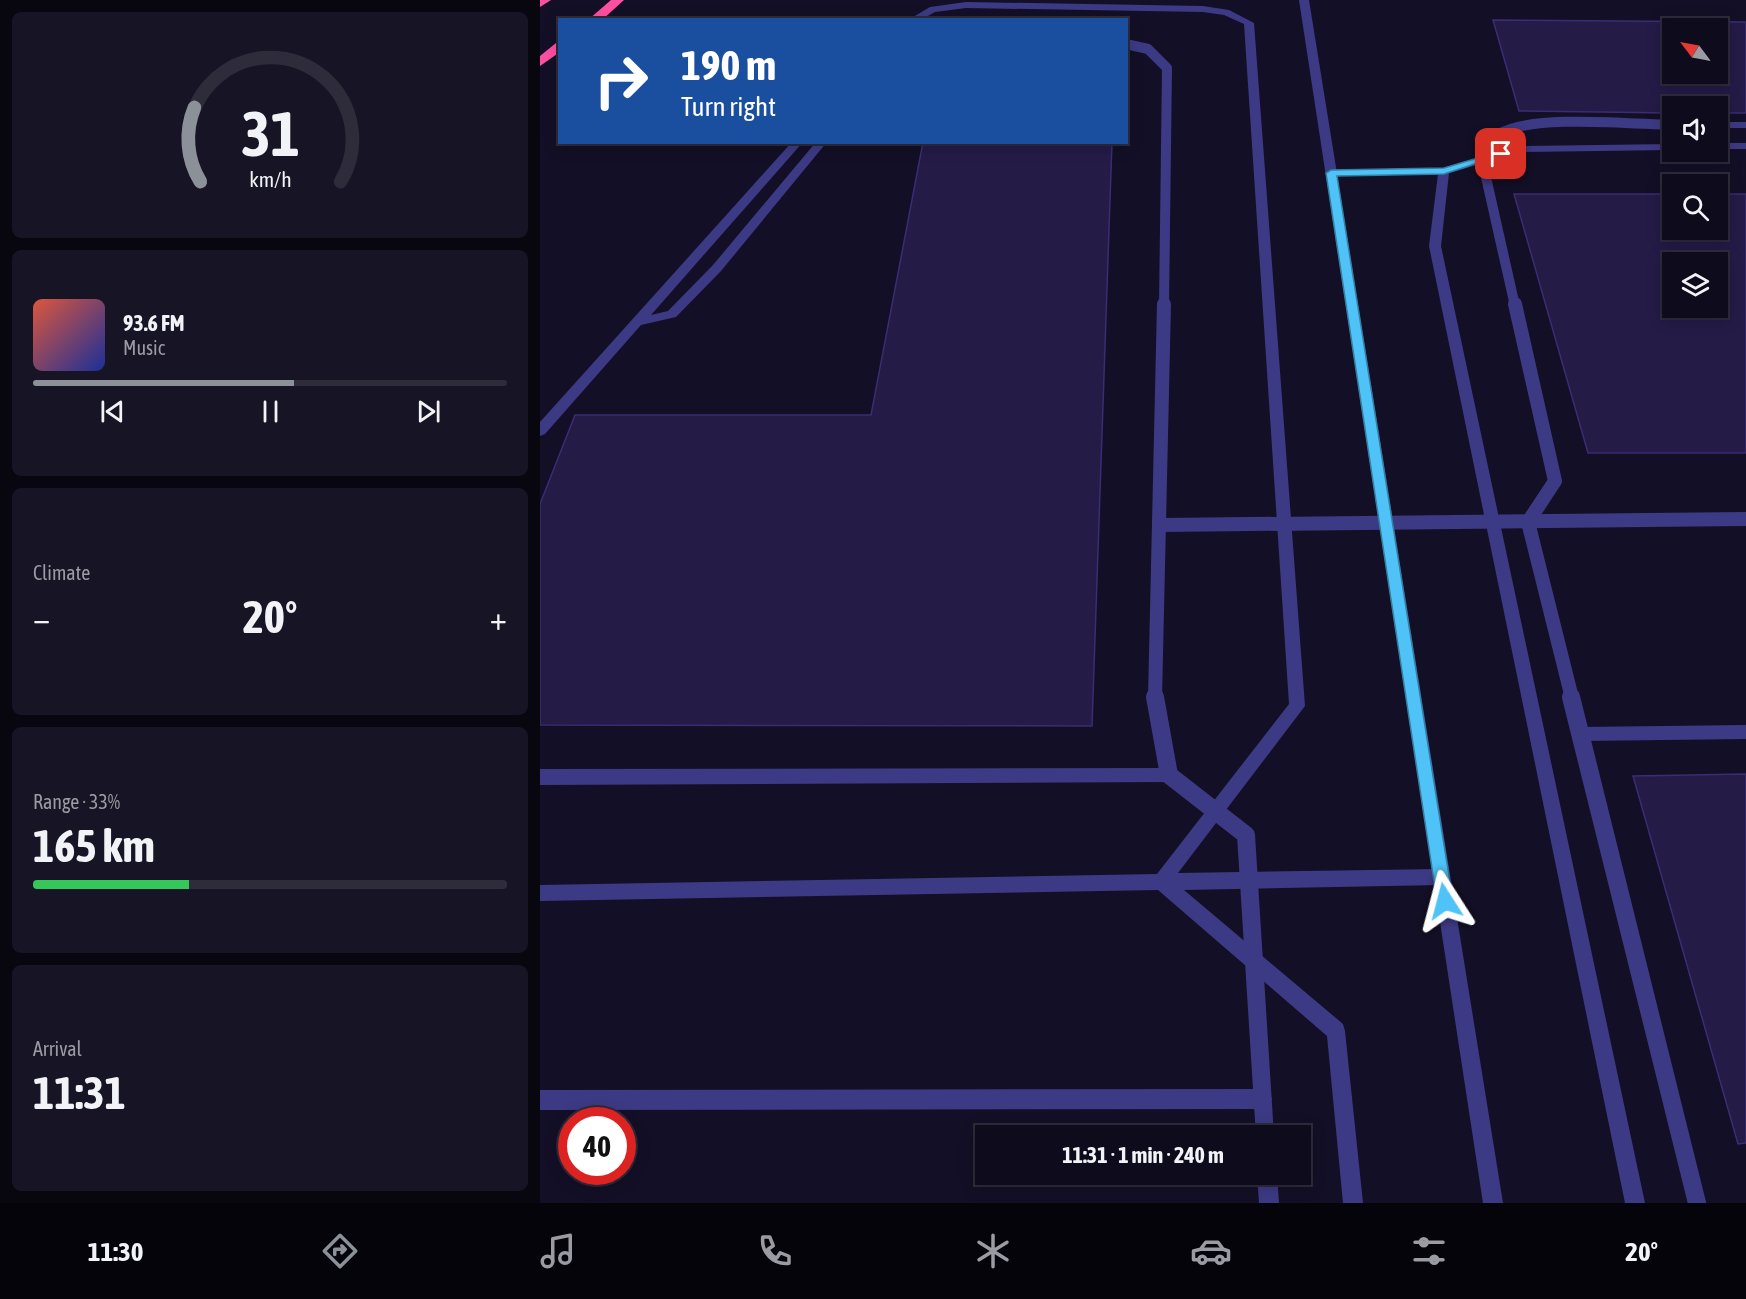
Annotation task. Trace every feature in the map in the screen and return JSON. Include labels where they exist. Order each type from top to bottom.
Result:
[{"type":"highway","points":[[540,4],[545,0]]},
{"type":"highway","points":[[596,18],[618,0]]},
{"type":"highway","points":[[540,62],[558,48]]},
{"type":"street","points":[[1304,0],[1493,1203]]},
{"type":"street","points":[[917,18],[933,9],[966,5],[1203,9],[1226,12],[1249,23],[1297,706],[1161,882]]},
{"type":"street","points":[[1128,44],[1148,49],[1167,69],[1161,525],[1155,698],[1169,775]]},
{"type":"street","points":[[1662,125],[1533,126],[1502,132],[1488,142],[1481,155],[1555,481],[1528,522],[1697,1203]]},
{"type":"street","points":[[1728,125],[1746,125]]},
{"type":"street","points":[[540,431],[796,144]]},
{"type":"street","points":[[638,322],[672,314],[717,268],[820,144]]},
{"type":"street","points":[[1728,146],[1746,146]]},
{"type":"street","points":[[1331,173],[1444,171],[1520,149],[1662,147]]},
{"type":"street","points":[[1444,171],[1435,246],[1635,1203]]},
{"type":"street","points":[[1161,525],[1746,519]]},
{"type":"street","points":[[1581,734],[1746,732]]},
{"type":"street","points":[[540,777],[1169,775],[1246,835],[1264,1125]]},
{"type":"street","points":[[540,892],[1441,877]]},
{"type":"street","points":[[1161,882],[1336,1031],[1353,1203]]},
{"type":"street","points":[[540,1100],[1262,1099]]},
{"type":"street","points":[[1268,1185],[1269,1203]]},
{"type":"building","points":[[1493,20],[1662,21],[1662,84],[1728,84],[1728,22],[1746,22],[1746,113],[1728,113],[1728,96],[1662,96],[1662,113],[1519,111]]},
{"type":"building","points":[[923,144],[1112,144],[1092,726],[540,725],[540,504],[575,415],[871,415]]},
{"type":"building","points":[[1514,194],[1662,194],[1662,240],[1728,240],[1728,194],[1746,194],[1746,453],[1588,453]]},
{"type":"building","points":[[1746,774],[1746,1143],[1738,1144],[1633,776]]},
{"type":"route","points":[[1445,901],[1331,173],[1444,171],[1501,154]]}]
